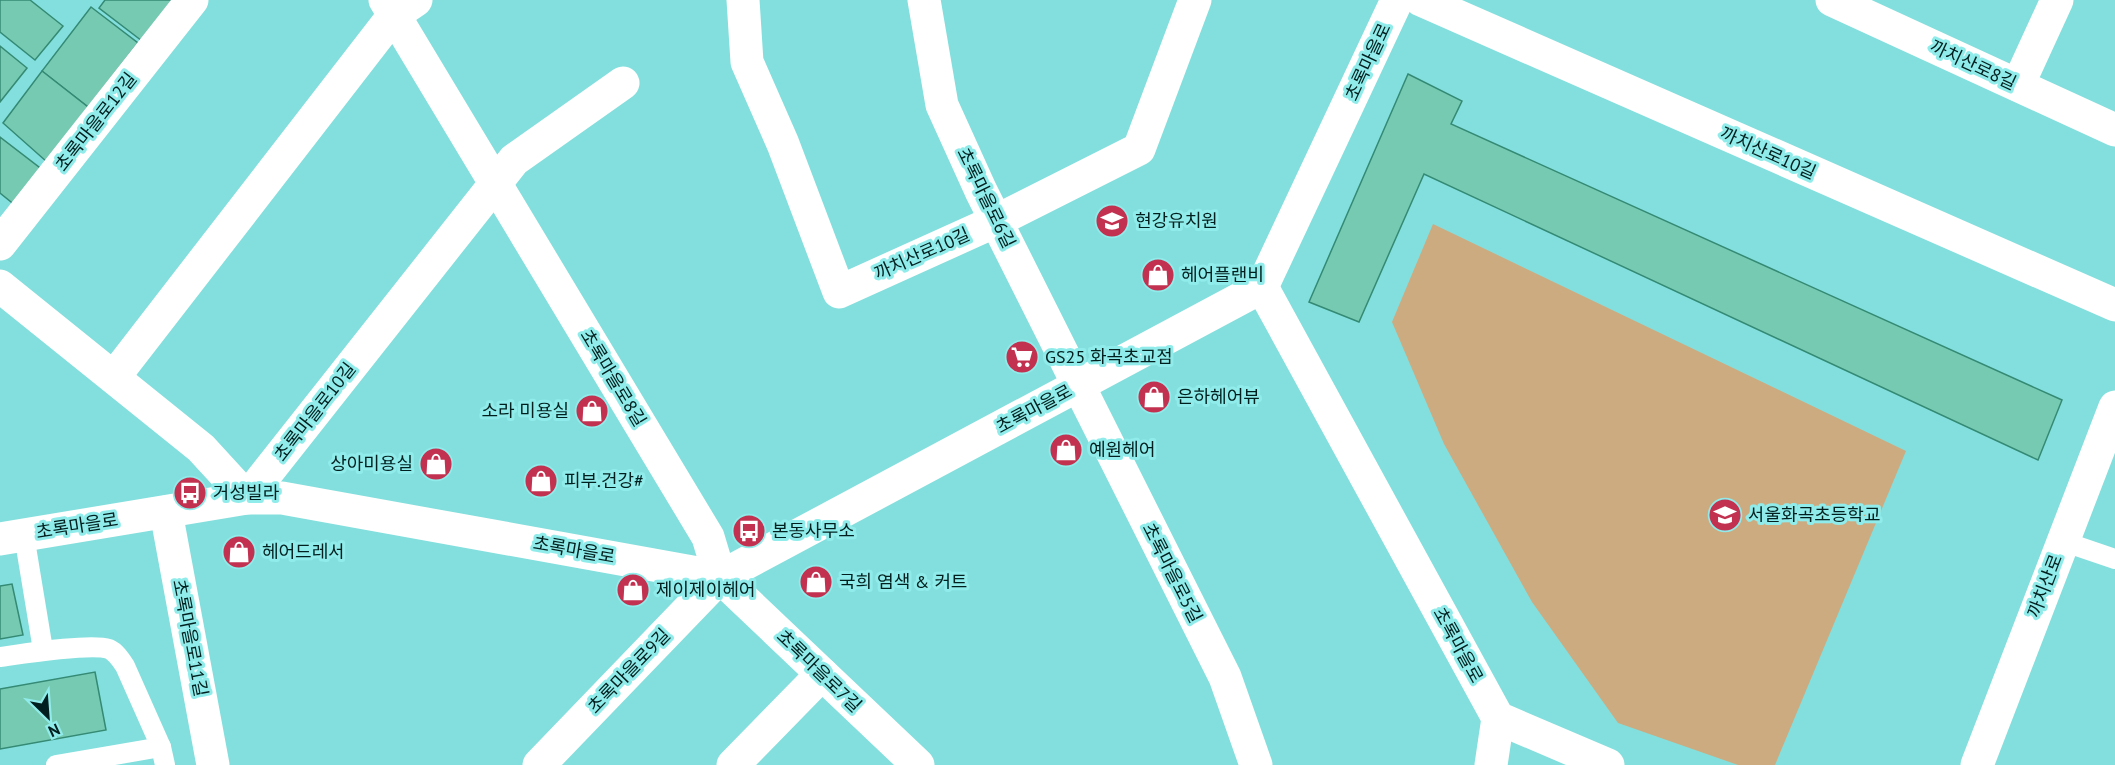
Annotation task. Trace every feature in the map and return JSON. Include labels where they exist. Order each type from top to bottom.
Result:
[{"type":"street","name":"초록마을로12길","points":[[0,244],[192,0]]},
{"type":"street","name":"까치산로10길","points":[[743,0],[747,62],[783,144],[838,292],[996,221],[1139,149],[1195,0]]},
{"type":"street","name":"초록마을로6길","points":[[924,0],[942,105],[996,221],[1078,385]]},
{"type":"street","name":"초록마을로","points":[[12,537],[247,498],[282,498],[720,577],[1262,287],[1397,0]]},
{"type":"street","name":"까치산로10길","points":[[1421,0],[2115,305]]},
{"type":"street","points":[[2018,86],[2056,0]]},
{"type":"street","name":"까치산로8길","points":[[1837,1],[2115,130]]},
{"type":"street","points":[[114,377],[398,5]]},
{"type":"street","name":"초록마을로8길","points":[[398,5],[496,185],[708,537],[720,577]]},
{"type":"street","points":[[496,185],[514,160],[623,83]]},
{"type":"street","name":"초록마을로10길","points":[[247,498],[496,185]]},
{"type":"street","points":[[0,286],[201,448],[247,498]]},
{"type":"street","name":"초록마을로","points":[[1262,287],[1498,718]]},
{"type":"street","name":"초록마을로5길","points":[[1078,385],[1225,677],[1256,765]]},
{"type":"street","name":"까치산로","points":[[1977,765],[2115,407]]},
{"type":"street","name":"초록마을로11길","points":[[166,512],[213,765]]},
{"type":"street","name":"초록마을로7길","points":[[720,577],[918,765]]},
{"type":"street","name":"초록마을로9길","points":[[546,763],[720,577]]},
{"type":"street","points":[[733,765],[822,674]]},
{"type":"street","points":[[1491,765],[1498,718],[1608,765]]},
{"type":"lane","points":[[12,537],[44,650]]},
{"type":"lane","points":[[2062,541],[2115,559]]},
{"type":"lane","points":[[0,657],[44,650],[109,649],[119,656],[163,756],[56,765]]},
{"type":"shaded area","points":[[1433,224],[1906,451],[1775,765],[1738,765],[1618,723],[1532,602],[1444,444],[1392,322]]},
{"type":"building","points":[[0,0],[30,0],[63,26],[35,60],[0,32]]},
{"type":"building","points":[[105,0],[180,0],[146,44],[99,8]]},
{"type":"building","points":[[91,7],[138,43],[88,107],[42,71]]},
{"type":"building","points":[[0,46],[27,68],[0,102]]},
{"type":"building","points":[[42,71],[88,107],[47,162],[3,123]]},
{"type":"building","points":[[1408,74],[1462,101],[1451,124],[2062,400],[2038,460],[1424,174],[1359,322],[1309,302]]},
{"type":"building","points":[[0,137],[44,171],[16,206],[0,193]]},
{"type":"building","points":[[12,584],[23,635],[0,639],[0,586]]},
{"type":"building","points":[[95,672],[106,730],[0,749],[0,689]]},
{"type":"place","name":"현강유치원","points":[[1112,221]]},
{"type":"place","name":"헤어플랜비","points":[[1158,275]]},
{"type":"place","name":"GS25 화곡초교점","points":[[1022,357]]},
{"type":"place","name":"은하헤어뷰","points":[[1154,397]]},
{"type":"place","name":"소라 미용실","points":[[592,411]]},
{"type":"place","name":"예원헤어","points":[[1066,450]]},
{"type":"place","name":"상아미용실","points":[[436,464]]},
{"type":"place","name":"피부.건강#","points":[[541,481]]},
{"type":"place","name":"거성빌라","points":[[190,493]]},
{"type":"place","name":"서울화곡초등학교","points":[[1725,515]]},
{"type":"place","name":"본동사무소","points":[[749,531]]},
{"type":"place","name":"헤어드레서","points":[[239,552]]},
{"type":"place","name":"국희 염색 & 커트","points":[[816,582]]},
{"type":"place","name":"제이제이헤어","points":[[633,590]]}]
